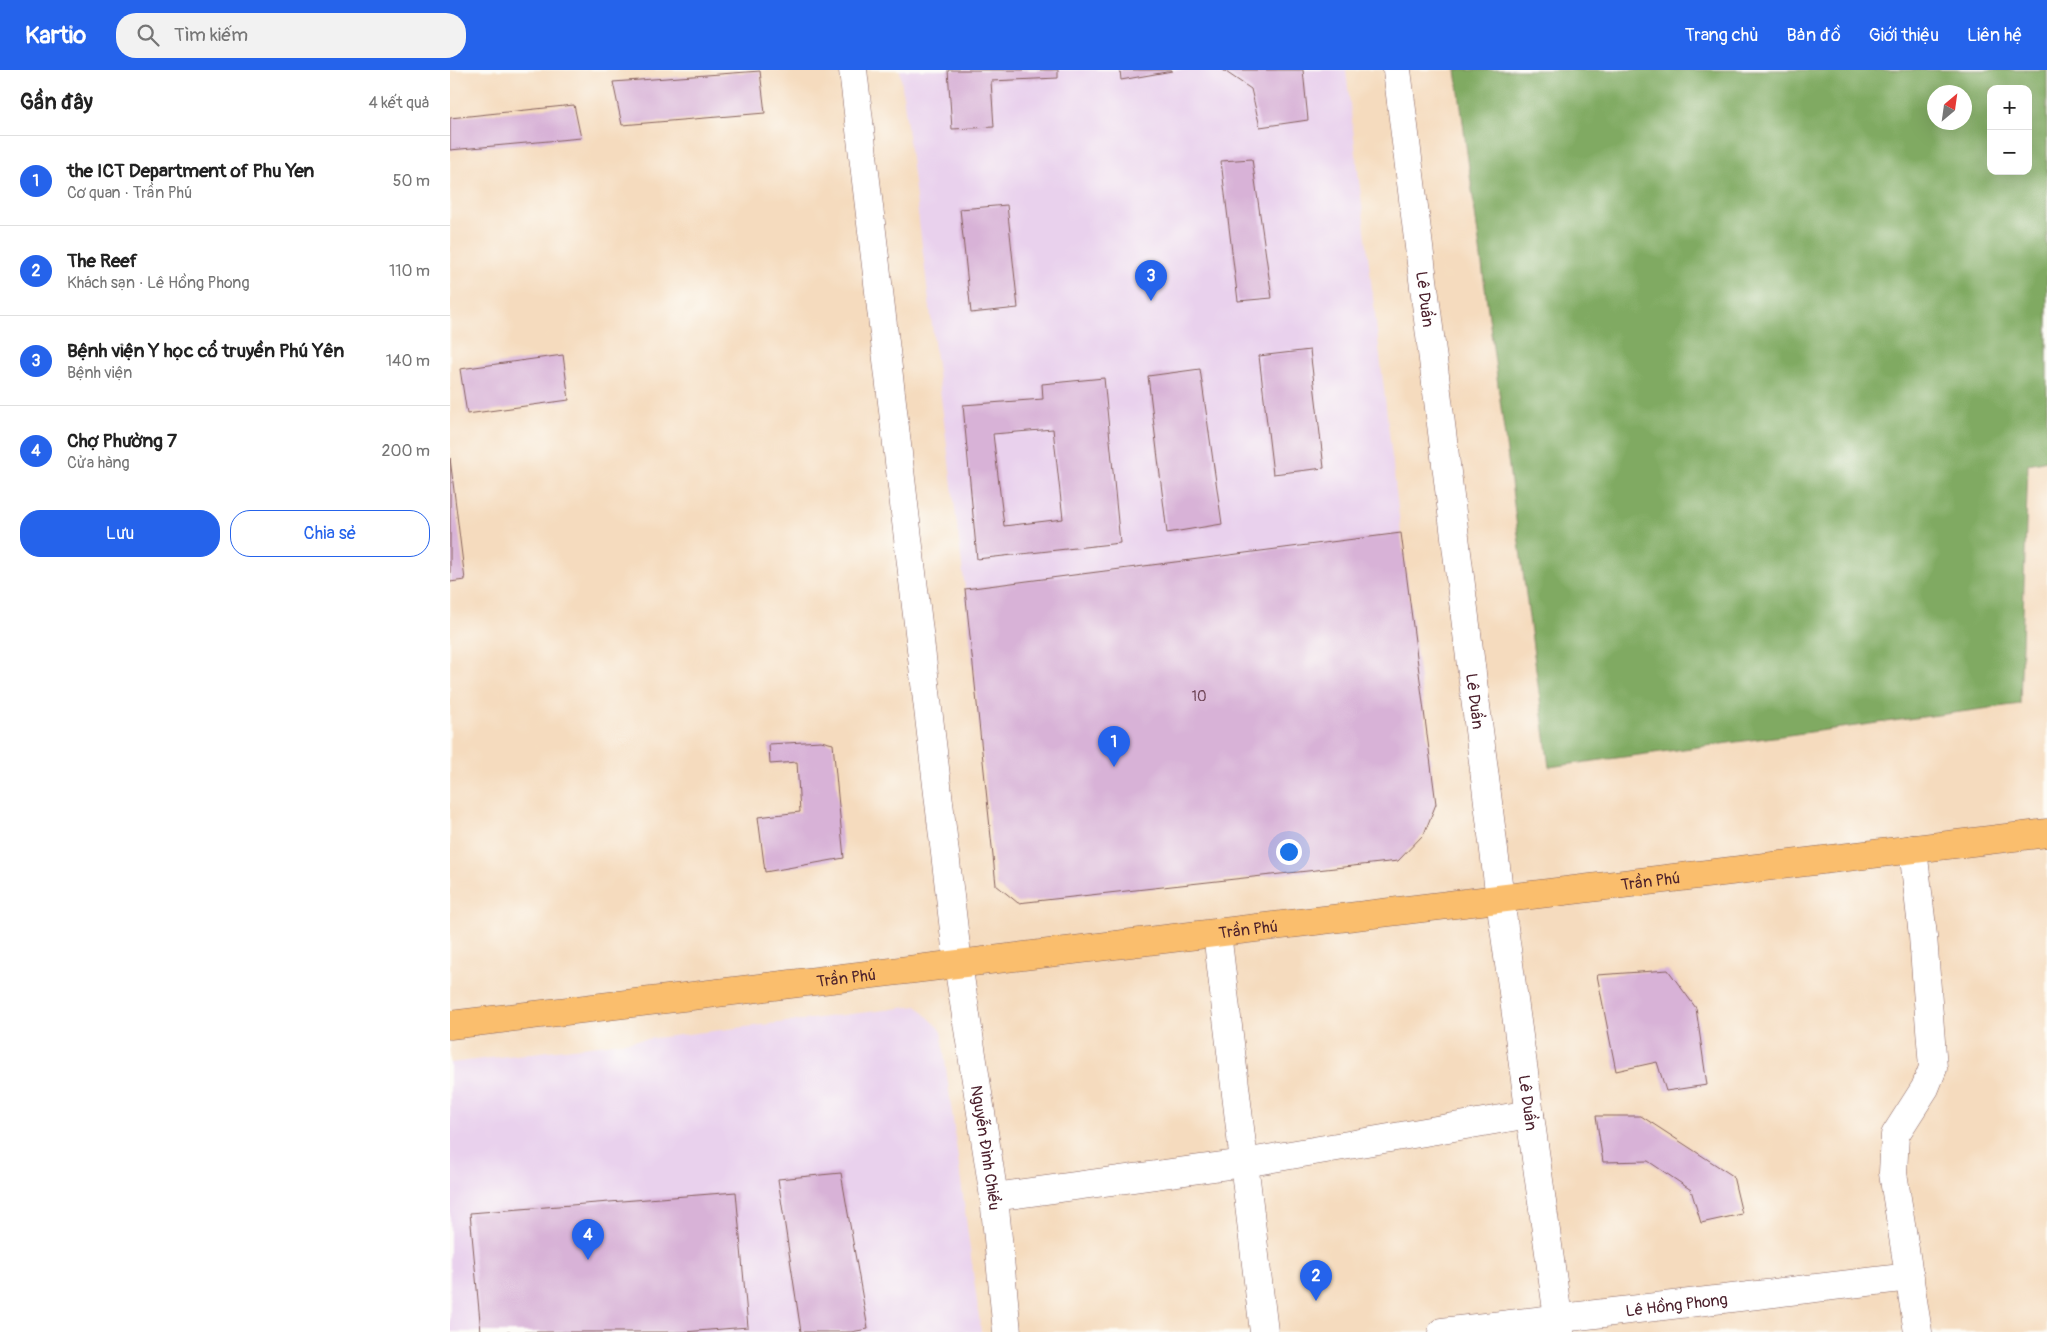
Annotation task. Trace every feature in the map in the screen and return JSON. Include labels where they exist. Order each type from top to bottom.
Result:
[{"type":"main road","name":"Trần Phú","points":[[450,1025],[2047,833]]},
{"type":"street","name":"Nguyễn Đình Chiểu","points":[[854,70],[958,964],[994,1197],[1007,1332]]},
{"type":"street","name":"Lê Duẩn","points":[[1397,70],[1500,898],[1559,1325]]},
{"type":"street","points":[[1914,849],[1933,1068],[1925,1088],[1895,1135],[1893,1173],[1918,1332]]},
{"type":"street","points":[[1217,933],[1264,1332]]},
{"type":"street","points":[[994,1197],[1244,1163],[1530,1114]]},
{"type":"street","name":"Lê Hồng Phong","points":[[1442,1332],[1559,1325],[1910,1277]]},
{"type":"shaded area","points":[[900,70],[1346,70],[1401,533],[965,589]]},
{"type":"shaded area","points":[[917,1006],[941,1030],[981,1332],[450,1332],[450,1063]]},
{"type":"green space","points":[[1456,70],[2047,70],[2047,460],[2028,464],[2020,704],[1549,767]]},
{"type":"building","points":[[948,70],[1058,70],[1058,78],[991,81],[994,127],[952,129]]},
{"type":"building","points":[[1120,70],[1172,70],[1172,71],[1121,80]]},
{"type":"building","points":[[1223,70],[1303,70],[1308,120],[1260,127],[1251,89]]},
{"type":"building","points":[[760,71],[765,113],[622,125],[613,82]]},
{"type":"building","points":[[574,105],[581,138],[450,150],[450,118]]},
{"type":"building","points":[[1252,159],[1272,298],[1238,301],[1221,161]]},
{"type":"building","points":[[1007,205],[1018,308],[971,313],[960,209]]},
{"type":"building","points":[[1310,350],[1324,468],[1273,474],[1259,356]]},
{"type":"building","points":[[563,355],[569,400],[467,414],[460,369]]},
{"type":"building","points":[[1200,369],[1222,524],[1167,533],[1148,376]]},
{"type":"building","points":[[1104,378],[1120,543],[977,559],[963,405],[1043,399],[1042,384]],"holes":[[[1053,429],[1063,519],[1004,526],[993,434]]]},
{"type":"building","points":[[450,458],[465,580],[450,582]]},
{"type":"building","points":[[1401,533],[1436,804],[1424,834],[1398,861],[1018,903],[996,885],[965,589]]},
{"type":"building","points":[[821,741],[833,744],[844,858],[765,872],[758,817],[800,812],[797,762],[770,764],[769,744]]},
{"type":"building","points":[[1668,970],[1696,1008],[1707,1085],[1666,1091],[1657,1062],[1616,1071],[1597,975]]},
{"type":"building","points":[[1596,1116],[1641,1116],[1733,1176],[1742,1214],[1701,1223],[1691,1190],[1648,1161],[1603,1162]]},
{"type":"building","points":[[841,1173],[868,1329],[851,1332],[801,1332],[778,1179]]},
{"type":"building","points":[[736,1192],[748,1327],[684,1332],[481,1332],[470,1213]]},
{"type":"place","name":"Bệnh viện Y học cổ truyền Phú Yên","points":[[1151,301]]},
{"type":"place","name":"the ICT Department of Phu Yen","points":[[1114,767]]},
{"type":"place","name":"Chợ Phường 7","points":[[588,1260]]},
{"type":"place","name":"The Reef","points":[[1316,1301]]}]
